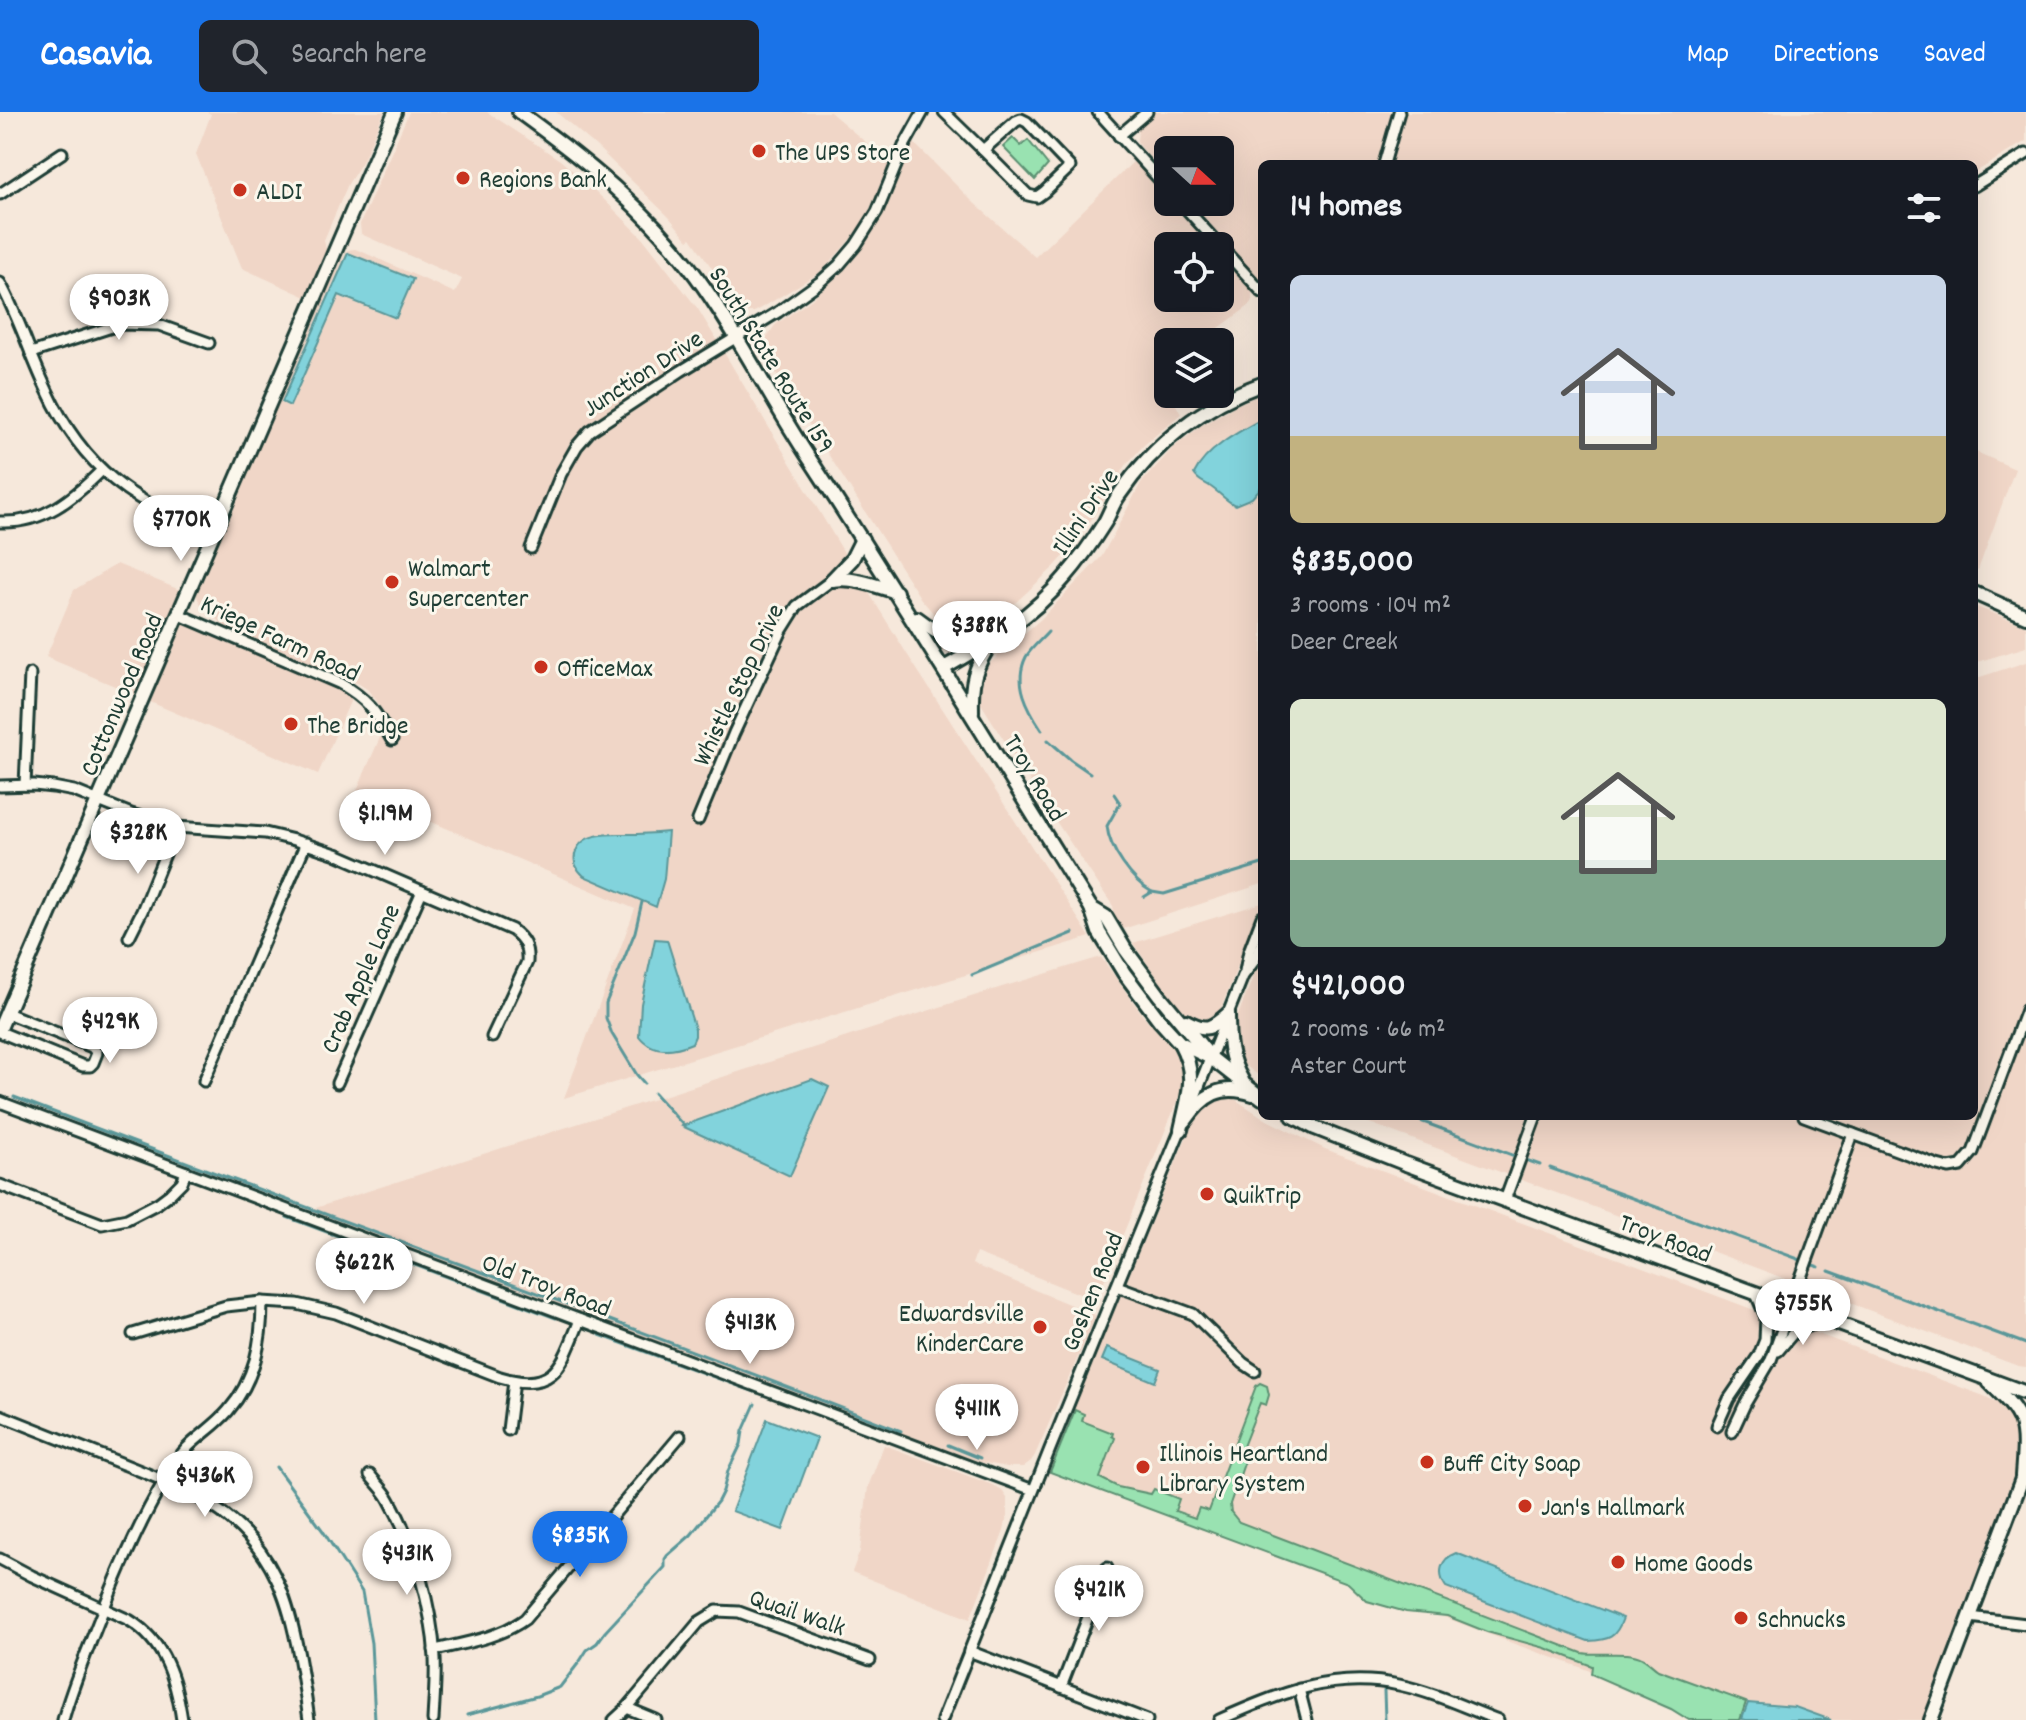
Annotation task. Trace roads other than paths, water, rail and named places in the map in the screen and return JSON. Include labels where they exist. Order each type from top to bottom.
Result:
[{"type":"main road","name":"Cottonwood Road","points":[[0,1030],[395,112]]},
{"type":"main road","name":"South State Route 159","points":[[519,112],[562,143],[624,197],[695,275],[944,668]]},
{"type":"main road","name":"Illini Drive","points":[[944,668],[1032,611],[1066,577],[1089,546],[1118,496],[1165,441],[1193,418],[1258,385]]},
{"type":"main road","name":"Whistle Stop Drive","points":[[832,580],[852,559],[862,539]]},
{"type":"main road","points":[[832,580],[858,580],[896,592]]},
{"type":"main road","points":[[1978,595],[2026,616]]},
{"type":"main road","points":[[908,612],[952,639],[995,637]]},
{"type":"main road","points":[[972,715],[972,682],[995,637]]},
{"type":"main road","name":"Troy Road","points":[[944,668],[1091,908],[1099,932],[1124,973],[1180,1043],[1211,1058]]},
{"type":"main road","name":"Troy Road","points":[[1091,908],[1106,917],[1125,949],[1211,1058],[1258,1096]]},
{"type":"main road","points":[[1179,1018],[1204,1029],[1215,1025],[1228,1014]]},
{"type":"main road","points":[[1228,1014],[1232,1061],[1245,1086]]},
{"type":"main road","points":[[1180,1043],[1191,1075],[1182,1127]]},
{"type":"main road","points":[[1182,1127],[1194,1109],[1211,1094],[1230,1090],[1258,1096]]},
{"type":"main road","name":"Troy Road","points":[[1300,1120],[1353,1144],[2026,1393]]},
{"type":"main road","points":[[1931,1720],[2024,1473],[2021,1422],[1986,1379]]},
{"type":"street","name":"Junction Drive","points":[[531,548],[561,474],[590,431],[778,312],[820,282],[856,245],[877,212],[904,146],[923,112]]},
{"type":"street","points":[[944,112],[1028,195],[1040,196],[1070,167],[1021,119],[983,150]]},
{"type":"street","points":[[1098,112],[1154,174]]},
{"type":"street","points":[[1119,136],[1147,112]]},
{"type":"street","points":[[1385,160],[1399,112]]},
{"type":"street","points":[[0,194],[62,153]]},
{"type":"street","points":[[1978,184],[2026,154]]},
{"type":"street","points":[[1193,216],[1207,232]]},
{"type":"street","points":[[1234,261],[1258,288]]},
{"type":"street","points":[[0,283],[62,421],[74,439],[102,470],[131,494],[155,509],[213,534]]},
{"type":"street","points":[[31,353],[121,324],[159,325],[209,343]]},
{"type":"street","points":[[0,522],[28,520],[52,511],[82,490],[102,470]]},
{"type":"street","name":"Whistle Stop Drive","points":[[698,820],[782,630],[797,606],[832,580]]},
{"type":"street","name":"Kriege Farm Road","points":[[178,614],[356,693],[370,705],[392,740]]},
{"type":"street","points":[[25,785],[30,674]]},
{"type":"street","points":[[0,786],[53,787],[74,791],[131,814],[176,827],[265,833],[306,843],[512,930],[524,942],[527,962],[492,1037]]},
{"type":"street","points":[[129,937],[176,827]]},
{"type":"street","points":[[204,1081],[306,843]]},
{"type":"street","name":"Crab Apple Lane","points":[[337,1083],[422,891]]},
{"type":"street","points":[[1243,976],[1258,927]]},
{"type":"street","points":[[1243,976],[1258,952]]},
{"type":"street","name":"Goshen Road","points":[[942,1720],[1243,976]]},
{"type":"street","points":[[1815,1120],[1943,1167],[1961,1166],[1973,1152],[2026,1010]]},
{"type":"street","points":[[0,1030],[83,1066],[90,1066],[95,1058],[97,1053],[92,1047],[7,1013]]},
{"type":"street","name":"Old Troy Road","points":[[0,1102],[1033,1490]]},
{"type":"street","points":[[1505,1200],[1535,1120]]},
{"type":"street","points":[[1771,1360],[1853,1134]]},
{"type":"street","points":[[0,1185],[102,1224],[127,1219],[158,1203],[182,1182],[186,1172]]},
{"type":"street","points":[[1117,1286],[1193,1314],[1255,1371]]},
{"type":"street","points":[[1717,1426],[1729,1399],[1759,1355],[1765,1340],[1766,1317],[1756,1294]]},
{"type":"street","points":[[133,1334],[212,1308],[262,1302],[297,1304],[336,1313],[514,1381],[538,1382],[562,1364],[580,1320]]},
{"type":"street","points":[[63,1720],[103,1609],[130,1546],[164,1481],[179,1457],[228,1411],[244,1388],[260,1346],[262,1302]]},
{"type":"street","points":[[1732,1432],[1771,1360],[1795,1331],[1825,1320]]},
{"type":"street","points":[[508,1430],[514,1381]]},
{"type":"street","points":[[0,1415],[164,1481],[210,1503],[241,1528],[267,1561],[285,1599],[309,1720]]},
{"type":"street","points":[[434,1650],[490,1636],[525,1619],[680,1436]]},
{"type":"street","points":[[370,1475],[388,1497],[412,1553],[434,1650],[436,1686],[433,1720]]},
{"type":"street","points":[[0,1559],[129,1620],[153,1639],[167,1659],[182,1720]]},
{"type":"street","points":[[1061,1687],[1107,1568]]},
{"type":"street","name":"Quail Walk","points":[[614,1720],[691,1630],[717,1611],[739,1612],[870,1660]]},
{"type":"street","points":[[1970,1617],[2026,1624]]},
{"type":"street","points":[[969,1651],[1147,1720]]},
{"type":"street","points":[[1219,1720],[1269,1698],[1341,1681],[1397,1684],[1498,1720]]},
{"type":"street","points":[[1299,1689],[1307,1720]]},
{"type":"street","points":[[627,1708],[656,1720]]},
{"type":"water","points":[[348,253],[413,279],[396,318],[339,295],[290,406],[282,402]]},
{"type":"water","points":[[1258,421],[1258,491],[1252,498],[1235,505],[1194,474],[1214,449]]},
{"type":"water","points":[[668,832],[664,879],[656,907],[584,876],[575,863],[578,847],[590,838],[606,834]]},
{"type":"water","points":[[655,939],[667,940],[695,1029],[692,1043],[678,1048],[657,1048],[639,1036],[641,1004]]},
{"type":"water","points":[[812,1079],[829,1087],[790,1176],[682,1126]]},
{"type":"water","points":[[1107,1348],[1160,1369],[1155,1382],[1102,1360]]},
{"type":"water","points":[[767,1419],[817,1438],[783,1530],[732,1511]]},
{"type":"water","points":[[1456,1553],[1623,1618],[1611,1637],[1588,1641],[1446,1587],[1442,1577],[1443,1563]]},
{"type":"water","points":[[1748,1703],[1795,1707],[1831,1720],[1742,1719]]},
{"type":"waterway","points":[[1042,730],[1027,705],[1021,676],[1026,657],[1048,632]]},
{"type":"waterway","points":[[1048,740],[1090,773]]},
{"type":"waterway","points":[[1114,794],[1120,803],[1107,826],[1112,844],[1130,872],[1152,892]]},
{"type":"waterway","points":[[1144,897],[1152,892],[1164,894],[1258,865]]},
{"type":"waterway","points":[[642,902],[635,932],[606,1003],[606,1018],[612,1034],[644,1083]]},
{"type":"waterway","points":[[972,975],[1073,933]]},
{"type":"waterway","points":[[654,1093],[683,1125]]},
{"type":"waterway","points":[[14,1097],[901,1431]]},
{"type":"waterway","points":[[1418,1120],[1515,1156]]},
{"type":"waterway","points":[[1526,1160],[1540,1165]]},
{"type":"waterway","points":[[1550,1168],[1801,1260]]},
{"type":"waterway","points":[[287,1217],[556,1318]]},
{"type":"waterway","points":[[1813,1265],[1819,1267]]},
{"type":"waterway","points":[[1829,1271],[2026,1344]]},
{"type":"waterway","points":[[600,1335],[758,1393]]},
{"type":"waterway","points":[[467,1715],[560,1687],[587,1650],[597,1643],[665,1567],[667,1556],[691,1535],[718,1501],[755,1404]]},
{"type":"waterway","points":[[948,1445],[980,1458]]},
{"type":"waterway","points":[[276,1467],[323,1531],[362,1592],[371,1643],[375,1720]]},
{"type":"waterway","points":[[1384,1691],[1385,1720]]},
{"type":"place","name":"The UPS Store","points":[[759,151]]},
{"type":"place","name":"Regions Bank","points":[[463,178]]},
{"type":"place","name":"ALDI","points":[[240,190]]},
{"type":"place","name":"Walmart Supercenter","points":[[392,582]]},
{"type":"place","name":"OfficeMax","points":[[541,667]]},
{"type":"place","name":"The Bridge","points":[[291,724]]},
{"type":"place","name":"QuikTrip","points":[[1207,1194]]},
{"type":"place","name":"Edwardsville KinderCare","points":[[1040,1327]]},
{"type":"place","name":"Buff City Soap","points":[[1427,1462]]},
{"type":"place","name":"Illinois Heartland Library System","points":[[1143,1467]]},
{"type":"place","name":"Jan's Hallmark","points":[[1525,1506]]},
{"type":"place","name":"Home Goods","points":[[1618,1562]]},
{"type":"place","name":"Schnucks","points":[[1741,1618]]}]
